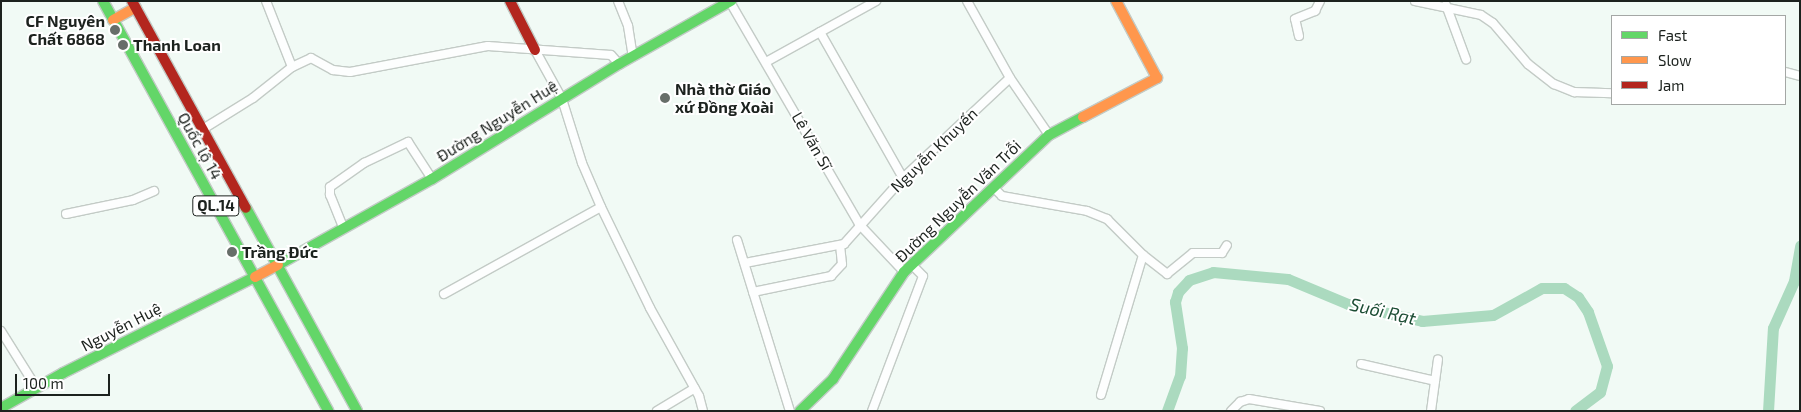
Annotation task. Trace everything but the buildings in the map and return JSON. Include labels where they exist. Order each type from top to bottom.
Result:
[{"type":"main road","name":"Quốc lộ 14","points":[[103,1],[328,411]]},
{"type":"main road","points":[[510,1],[535,50]]},
{"type":"main road","name":"Đường Nguyễn Huệ","points":[[278,265],[432,179],[618,64],[731,1]]},
{"type":"main road","name":"Đường Nguyễn Văn Trỗi","points":[[800,411],[833,379],[908,268],[1049,135],[1157,78],[1116,1]]},
{"type":"main road","name":"Quốc lộ 14","points":[[134,4],[357,411]]},
{"type":"main road","points":[[113,20],[134,4]]},
{"type":"main road","name":"Nguyễn Huệ","points":[[1,408],[36,387],[278,265]]},
{"type":"street","points":[[266,1],[292,67]]},
{"type":"street","points":[[618,1],[628,26],[633,57]]},
{"type":"street","name":"Lê Văn Sĩ","points":[[731,1],[859,224],[908,268]]},
{"type":"street","points":[[766,62],[876,1]]},
{"type":"street","points":[[967,1],[1010,78],[1049,135]]},
{"type":"street","points":[[1299,36],[1295,19],[1315,11],[1320,1]]},
{"type":"street","points":[[1415,1],[1427,1],[1481,14],[1493,23],[1528,64],[1554,84],[1574,92],[1611,93]]},
{"type":"street","points":[[1446,5],[1466,59]]},
{"type":"street","points":[[820,32],[903,178]]},
{"type":"street","points":[[203,129],[252,98],[292,67],[311,58],[334,70],[350,72],[488,46],[611,55],[618,64]]},
{"type":"street","points":[[535,50],[562,99],[582,163],[601,207],[650,308],[695,388],[703,411]]},
{"type":"street","points":[[1786,72],[1800,76]]},
{"type":"street","name":"Nguyễn Khuyến","points":[[840,246],[903,178],[1010,78]]},
{"type":"street","points":[[344,227],[330,195],[330,187],[364,163],[408,142],[432,179]]},
{"type":"street","points":[[994,188],[1002,196],[1087,211],[1107,219],[1142,255],[1167,274],[1193,253],[1222,253],[1226,244]]},
{"type":"street","points":[[66,214],[133,200],[154,191]]},
{"type":"street","points":[[444,294],[601,207]]},
{"type":"street","points":[[737,240],[790,411]]},
{"type":"street","points":[[745,263],[840,246],[842,264],[831,276],[752,292]]},
{"type":"street","points":[[1101,395],[1142,255]]},
{"type":"street","points":[[872,411],[923,276],[908,268]]},
{"type":"street","points":[[1,331],[36,387]]},
{"type":"street","points":[[1431,411],[1438,359]]},
{"type":"street","points":[[1361,364],[1435,381]]},
{"type":"street","points":[[657,411],[695,388]]},
{"type":"street","points":[[1231,411],[1240,402],[1250,399],[1320,411]]},
{"type":"waterway","name":"Suối Rạt","points":[[1768,411],[1773,328],[1794,281],[1800,246]]},
{"type":"waterway","name":"Suối Rạt","points":[[1167,411],[1180,376],[1182,348],[1175,302],[1178,292],[1189,280],[1213,272],[1288,279],[1348,304],[1422,321],[1493,315],[1542,288],[1564,288],[1578,297],[1588,312],[1607,366],[1600,392],[1575,411]]},
{"type":"traffic: fast","points":[[103,1],[328,411]]},
{"type":"traffic: fast","points":[[278,265],[432,179],[619,64],[731,1]]},
{"type":"traffic: fast","points":[[800,411],[833,379],[904,272],[1049,135],[1083,117]]},
{"type":"traffic: fast","points":[[246,208],[357,411]]},
{"type":"traffic: fast","points":[[1,408],[63,373],[255,277]]},
{"type":"traffic: slow","points":[[1083,117],[1157,78],[1116,1]]},
{"type":"traffic: slow","points":[[113,20],[136,7]]},
{"type":"traffic: slow","points":[[255,277],[278,265]]},
{"type":"traffic: jam","points":[[132,1],[246,208]]},
{"type":"traffic: jam","points":[[510,1],[535,50]]},
{"type":"place","name":"CF Nguyên Chất 6868","points":[[115,30]]},
{"type":"place","name":"Thanh Loan","points":[[123,45]]},
{"type":"place","name":"Nhà thờ Giáo xứ Đồng Xoài","points":[[665,98]]},
{"type":"place","name":"Trầng Đức","points":[[232,252]]}]
